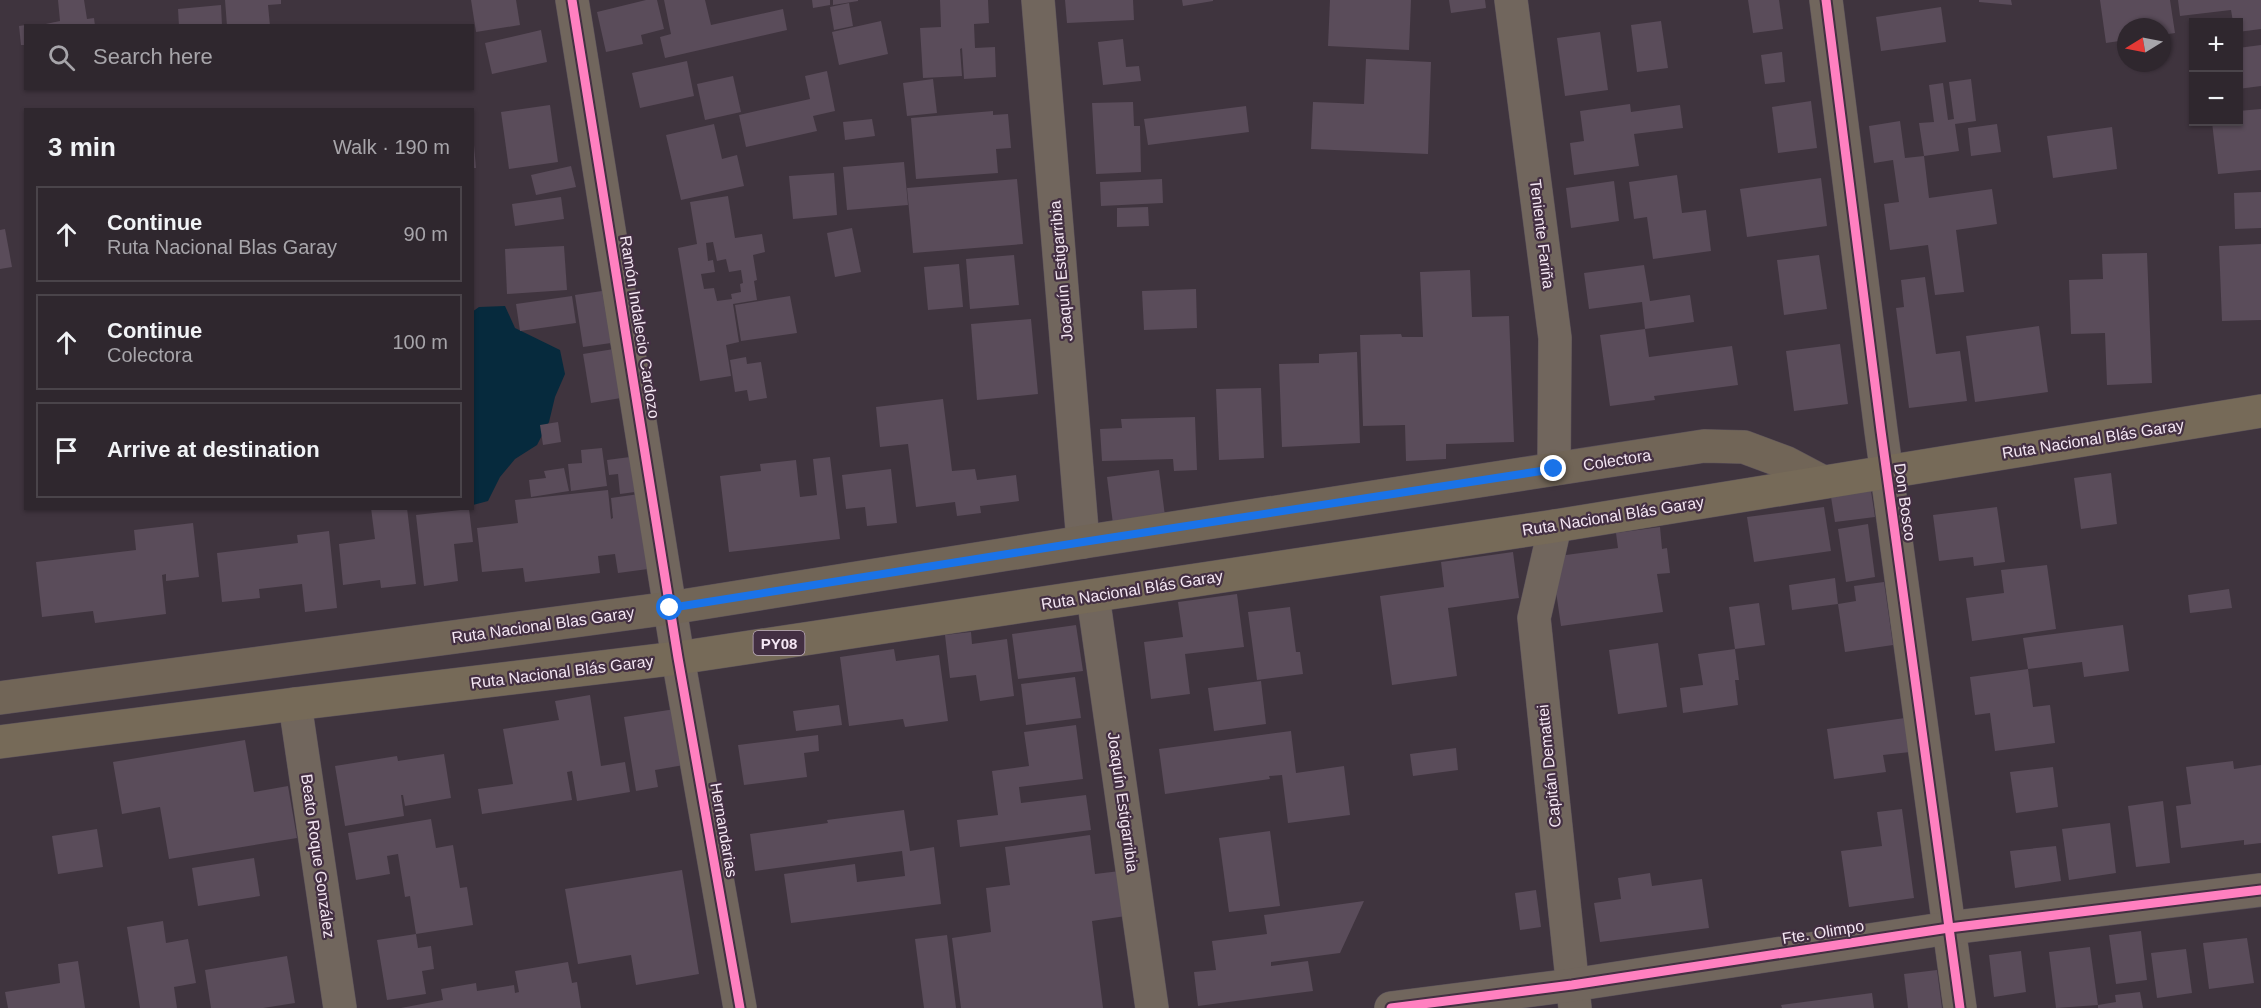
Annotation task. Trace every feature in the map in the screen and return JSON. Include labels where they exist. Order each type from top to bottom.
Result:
[{"type":"highway","name":"Ruta Nacional Blás Garay","points":[[0,742],[678,658],[1555,526],[2261,411]]},
{"type":"main road","name":"Colectora","points":[[1083,542],[1704,446],[1744,447],[1787,463],[1823,482]]},
{"type":"main road","name":"Ruta Nacional Blas Garay","points":[[0,698],[670,608],[1083,542]]},
{"type":"street","name":"Ramón Indalecio Cardozo","points":[[572,0],[678,658]]},
{"type":"street","name":"Joaquín Estigarribia","points":[[1038,0],[1083,542]]},
{"type":"street","name":"Teniente Fariña","points":[[1511,0],[1555,338],[1554,469]]},
{"type":"street","name":"Don Bosco","points":[[1826,0],[1886,472],[1960,1008]]},
{"type":"street","name":"Capitán Demattei","points":[[1555,526],[1534,618],[1574,996]]},
{"type":"street","name":"Joaquín Estigarribia","points":[[1094,596],[1152,1008]]},
{"type":"street","name":"Hernandarias","points":[[678,658],[740,1008]]},
{"type":"street","name":"Beato Roque González","points":[[295,704],[340,1008]]},
{"type":"street","name":"Fte. Olimpo","points":[[1391,1008],[1574,996],[1949,928],[2261,891]]},
{"type":"water","points":[[505,306],[515,328],[560,350],[565,374],[555,397],[549,422],[537,445],[515,459],[500,477],[488,501],[474,505],[474,311],[479,307]]},
{"type":"building","points":[[58,0],[84,0],[87,19],[94,18],[95,24],[46,24],[60,21]]},
{"type":"building","points":[[225,0],[281,0],[281,4],[268,5],[270,24],[227,24]]},
{"type":"building","points":[[471,0],[516,0],[520,25],[476,32]]},
{"type":"building","points":[[646,0],[657,0],[664,29],[641,35],[643,44],[606,52],[597,12]]},
{"type":"building","points":[[664,0],[705,0],[711,25],[783,9],[787,30],[665,58],[660,37],[671,34]]},
{"type":"building","points":[[812,0],[830,0],[830,5],[813,8]]},
{"type":"building","points":[[833,0],[858,0],[858,1],[833,5]]},
{"type":"building","points":[[940,0],[988,0],[989,23],[974,24],[975,48],[995,47],[996,77],[964,79],[962,48],[960,49],[962,76],[923,78],[920,28],[941,27]]},
{"type":"building","points":[[1065,0],[1133,0],[1134,20],[1067,23]]},
{"type":"building","points":[[1182,0],[1213,0],[1213,1],[1183,6]]},
{"type":"building","points":[[1330,0],[1411,0],[1409,50],[1328,46]]},
{"type":"building","points":[[1449,0],[1485,0],[1486,8],[1451,13]]},
{"type":"building","points":[[1748,0],[1779,0],[1783,29],[1753,33]]},
{"type":"building","points":[[1979,0],[2011,0],[2012,5],[1979,2]]},
{"type":"building","points":[[2100,0],[2170,0],[2175,33],[2171,34],[2171,18],[2117,18],[2117,41],[2106,43]]},
{"type":"building","points":[[2178,0],[2261,0],[2261,29],[2243,31],[2243,18],[2232,18],[2231,10],[2180,16]]},
{"type":"building","points":[[849,3],[853,26],[834,30],[830,7]]},
{"type":"building","points":[[221,5],[222,24],[179,24],[178,9]]},
{"type":"building","points":[[1941,7],[1946,42],[1881,51],[1876,17]]},
{"type":"building","points":[[881,21],[888,54],[839,65],[832,32]]},
{"type":"building","points":[[1661,21],[1668,68],[1637,72],[1631,25]]},
{"type":"building","points":[[24,25],[24,45],[21,45],[19,26]]},
{"type":"building","points":[[541,30],[547,62],[492,74],[485,43]]},
{"type":"building","points":[[1600,32],[1608,90],[1565,96],[1557,38]]},
{"type":"building","points":[[1123,39],[1126,67],[1139,66],[1141,81],[1103,85],[1098,42]]},
{"type":"building","points":[[2261,45],[2261,86],[2243,88],[2243,47]]},
{"type":"building","points":[[1782,52],[1785,82],[1765,84],[1761,55]]},
{"type":"building","points":[[1366,59],[1431,62],[1428,154],[1311,149],[1313,102],[1364,104]]},
{"type":"building","points":[[687,61],[694,96],[640,108],[632,73]]},
{"type":"building","points":[[827,71],[835,111],[813,116],[817,131],[746,147],[739,115],[810,99],[805,76]]},
{"type":"building","points":[[733,76],[741,112],[705,120],[697,84]]},
{"type":"building","points":[[933,79],[937,113],[907,116],[903,83]]},
{"type":"building","points":[[1971,79],[1976,121],[1955,124],[1959,151],[1924,156],[1919,123],[1934,122],[1929,85],[1943,83],[1948,120],[1954,119],[1949,82]]},
{"type":"building","points":[[1811,101],[1817,148],[1778,153],[1772,107]]},
{"type":"building","points":[[1133,102],[1134,126],[1140,126],[1141,172],[1096,174],[1092,103]]},
{"type":"building","points":[[1630,104],[1631,112],[1680,105],[1683,128],[1634,134],[1639,166],[1574,175],[1570,143],[1584,141],[1580,111]]},
{"type":"building","points":[[550,105],[558,162],[509,169],[501,112]]},
{"type":"building","points":[[1246,106],[1249,132],[1148,145],[1144,119]]},
{"type":"building","points":[[2261,109],[2261,170],[2218,174],[2212,126],[2243,126],[2243,111]]},
{"type":"building","points":[[993,111],[993,115],[1008,114],[1011,148],[996,149],[998,173],[916,179],[911,118]]},
{"type":"building","points":[[872,119],[875,136],[845,140],[843,122]]},
{"type":"building","points":[[1900,121],[1905,158],[1924,156],[1929,198],[1992,189],[1997,224],[1956,230],[1964,292],[1935,295],[1928,245],[1890,250],[1884,204],[1899,202],[1893,160],[1874,163],[1869,126]]},
{"type":"building","points":[[714,124],[722,159],[737,155],[744,186],[681,200],[666,135]]},
{"type":"building","points":[[1997,124],[2001,152],[1971,156],[1968,128]]},
{"type":"building","points":[[2112,127],[2117,169],[2053,178],[2047,136]]},
{"type":"building","points":[[474,145],[476,168],[474,168]]},
{"type":"building","points":[[904,162],[908,205],[847,210],[843,167]]},
{"type":"building","points":[[571,166],[576,187],[536,195],[531,175]]},
{"type":"building","points":[[834,173],[837,215],[793,219],[789,176]]},
{"type":"building","points":[[1677,175],[1682,213],[1706,210],[1711,251],[1653,259],[1647,217],[1634,219],[1629,182]]},
{"type":"building","points":[[1821,178],[1827,226],[1747,237],[1740,189]]},
{"type":"building","points":[[1017,179],[1023,244],[913,253],[907,188]]},
{"type":"building","points":[[1162,179],[1163,203],[1101,206],[1100,182]]},
{"type":"building","points":[[1614,181],[1619,221],[1571,228],[1566,188]]},
{"type":"building","points":[[2261,192],[2261,228],[2235,229],[2234,193]]},
{"type":"building","points":[[728,196],[735,238],[762,234],[765,252],[753,255],[757,300],[733,304],[739,342],[726,345],[731,376],[700,381],[678,248],[697,244],[690,202]],"holes":[[[713,242],[717,261],[726,259],[729,272],[741,270],[743,283],[740,284],[741,292],[731,294],[732,299],[717,301],[714,288],[704,289],[701,274],[715,272],[713,260],[708,261],[706,243]]]},
{"type":"building","points":[[561,197],[564,219],[515,226],[512,204]]},
{"type":"building","points":[[1148,207],[1149,226],[1117,227],[1117,208]]},
{"type":"building","points":[[852,228],[861,272],[835,277],[827,233]]},
{"type":"building","points":[[5,229],[12,267],[0,269],[0,230]]},
{"type":"building","points":[[2261,244],[2261,320],[2222,321],[2219,246]]},
{"type":"building","points":[[564,246],[567,290],[507,294],[505,249]]},
{"type":"building","points":[[2147,253],[2152,383],[2107,385],[2105,333],[2071,334],[2069,280],[2103,279],[2102,254]]},
{"type":"building","points":[[1014,255],[1019,305],[970,309],[966,259]]},
{"type":"building","points":[[1819,255],[1827,309],[1784,315],[1777,260]]},
{"type":"building","points":[[959,264],[963,307],[928,310],[924,267]]},
{"type":"building","points":[[1644,265],[1650,301],[1690,295],[1694,322],[1645,329],[1642,302],[1589,309],[1584,273]]},
{"type":"building","points":[[1470,270],[1472,317],[1509,316],[1514,442],[1446,444],[1446,459],[1406,461],[1405,425],[1363,426],[1360,335],[1401,334],[1402,337],[1423,337],[1420,272]]},
{"type":"building","points":[[1925,277],[1936,354],[1960,351],[1967,401],[1909,408],[1896,308],[1904,307],[1901,280]]},
{"type":"building","points":[[1196,289],[1197,328],[1144,330],[1142,291]]},
{"type":"building","points":[[602,291],[611,343],[583,347],[575,295]]},
{"type":"building","points":[[572,296],[576,323],[520,331],[516,304]]},
{"type":"building","points":[[790,296],[797,333],[741,341],[735,305]]},
{"type":"building","points":[[1031,319],[1038,394],[977,400],[971,324]]},
{"type":"building","points":[[2039,326],[2048,392],[1975,402],[1966,336]]},
{"type":"building","points":[[1645,329],[1649,357],[1732,346],[1738,385],[1654,396],[1655,400],[1610,406],[1600,335]]},
{"type":"building","points":[[1840,344],[1848,404],[1794,411],[1786,351]]},
{"type":"building","points":[[620,348],[627,397],[591,403],[583,354]]},
{"type":"building","points":[[1357,352],[1360,443],[1282,447],[1279,364],[1319,363],[1319,354]]},
{"type":"building","points":[[746,357],[747,364],[761,362],[767,398],[749,401],[747,390],[735,392],[730,360]]},
{"type":"building","points":[[1261,388],[1264,458],[1219,460],[1216,389]]},
{"type":"building","points":[[943,399],[952,471],[975,469],[977,480],[1016,475],[1019,501],[980,506],[981,513],[957,516],[955,502],[916,507],[908,444],[880,447],[876,407]]},
{"type":"building","points":[[1195,417],[1197,470],[1174,471],[1173,459],[1102,461],[1100,429],[1122,428],[1121,419]]},
{"type":"building","points":[[558,422],[561,442],[543,445],[540,425]]},
{"type":"building","points":[[602,448],[607,486],[571,491],[568,464],[582,463],[581,450]]},
{"type":"building","points":[[630,457],[635,492],[620,494],[618,474],[609,475],[607,460]]},
{"type":"building","points":[[830,457],[840,539],[729,552],[720,476],[761,471],[760,464],[796,460],[800,497],[817,495],[813,459]]},
{"type":"building","points":[[564,468],[569,491],[531,497],[529,480],[546,478],[544,471]]},
{"type":"building","points":[[891,469],[897,523],[867,526],[865,507],[846,509],[842,475]]},
{"type":"building","points":[[1159,470],[1165,516],[1113,524],[1107,477]]},
{"type":"building","points":[[2111,473],[2117,524],[2081,529],[2074,478]]},
{"type":"building","points":[[608,490],[611,519],[613,518],[611,498],[639,494],[648,569],[618,573],[615,554],[598,556],[600,573],[525,582],[523,568],[482,572],[477,528],[518,523],[515,500]]},
{"type":"building","points":[[1871,491],[1875,517],[1835,522],[1831,497]]},
{"type":"building","points":[[1824,507],[1831,551],[1754,562],[1747,517]]},
{"type":"building","points":[[1997,507],[2005,562],[1974,566],[1973,557],[1939,561],[1933,515]]},
{"type":"building","points":[[371,510],[407,510],[416,584],[381,588],[380,580],[343,585],[339,544],[375,539]]},
{"type":"building","points":[[469,510],[473,542],[454,544],[458,581],[424,586],[416,515]]},
{"type":"building","points":[[193,523],[199,577],[166,581],[166,574],[162,575],[166,614],[95,623],[93,611],[42,617],[36,562],[136,550],[134,530]]},
{"type":"building","points":[[1868,524],[1875,577],[1846,582],[1838,529]]},
{"type":"building","points":[[1660,527],[1662,549],[1667,548],[1670,573],[1657,574],[1663,612],[1561,626],[1551,557],[1618,548],[1616,533]]},
{"type":"building","points":[[329,531],[337,608],[305,612],[302,584],[259,589],[260,598],[222,602],[217,553],[298,543],[297,535]]},
{"type":"building","points":[[1513,552],[1519,598],[1448,608],[1457,676],[1392,685],[1380,596],[1444,587],[1441,562]]},
{"type":"building","points":[[2047,565],[2056,629],[1972,641],[1966,598],[2004,593],[2001,570]]},
{"type":"building","points":[[1835,578],[1838,604],[1792,610],[1789,585]]},
{"type":"building","points":[[1884,582],[1893,645],[1845,652],[1838,604],[1856,601],[1854,586]]},
{"type":"building","points":[[2229,589],[2232,608],[2190,613],[2188,595]]},
{"type":"building","points":[[1237,594],[1244,647],[1185,654],[1190,694],[1151,699],[1144,642],[1183,637],[1178,602]]},
{"type":"building","points":[[1759,603],[1765,645],[1735,649],[1729,607]]},
{"type":"building","points":[[1290,607],[1296,652],[1300,652],[1303,674],[1257,680],[1248,612]]},
{"type":"building","points":[[1076,625],[1083,671],[1018,679],[1012,634]]},
{"type":"building","points":[[2123,625],[2129,671],[2084,677],[2082,662],[2028,669],[2023,638]]},
{"type":"building","points":[[971,632],[972,644],[1007,639],[1014,696],[980,701],[976,675],[950,678],[945,635]]},
{"type":"building","points":[[1658,643],[1667,707],[1618,714],[1609,650]]},
{"type":"building","points":[[894,649],[896,661],[939,655],[948,721],[905,727],[903,719],[849,726],[840,657]]},
{"type":"building","points":[[1735,649],[1739,680],[1735,680],[1738,705],[1683,713],[1680,688],[1703,685],[1698,654]]},
{"type":"building","points":[[2028,669],[2033,707],[2050,705],[2055,743],[1995,751],[1990,713],[1975,715],[1970,677]]},
{"type":"building","points":[[1075,677],[1081,718],[1026,725],[1021,684]]},
{"type":"building","points":[[1261,681],[1266,724],[1214,731],[1208,688]]},
{"type":"building","points":[[590,695],[601,766],[625,762],[630,792],[577,801],[572,771],[567,772],[572,800],[482,814],[478,789],[513,784],[503,729],[559,720],[555,701]]},
{"type":"building","points":[[839,705],[842,725],[796,731],[793,711]]},
{"type":"building","points":[[675,709],[684,765],[655,770],[658,787],[636,791],[624,717]]},
{"type":"building","points":[[1905,718],[1910,752],[1883,755],[1886,772],[1834,779],[1827,729]]},
{"type":"building","points":[[1076,725],[1083,779],[1019,787],[1021,803],[1086,795],[1091,830],[960,847],[957,820],[998,815],[992,771],[1029,766],[1024,732]]},
{"type":"building","points":[[1291,731],[1296,773],[1344,766],[1350,815],[1288,823],[1282,775],[1269,776],[1270,779],[1165,794],[1159,749]]},
{"type":"building","points":[[818,735],[819,751],[804,753],[807,777],[744,785],[738,745]]},
{"type":"building","points":[[245,740],[254,792],[288,786],[297,838],[169,859],[160,807],[122,814],[113,762]]},
{"type":"building","points":[[1456,748],[1458,770],[1413,776],[1410,754]]},
{"type":"building","points":[[444,754],[451,798],[405,806],[403,795],[401,795],[404,816],[345,826],[335,766],[397,756],[398,761]]},
{"type":"building","points":[[2233,761],[2234,769],[2261,765],[2261,843],[2244,845],[2244,840],[2181,848],[2176,806],[2191,804],[2186,767]]},
{"type":"building","points":[[2053,767],[2058,807],[2016,813],[2010,772]]},
{"type":"building","points":[[2163,801],[2170,863],[2136,867],[2128,806]]},
{"type":"building","points":[[1902,809],[1914,898],[1849,907],[1841,851],[1882,846],[1877,812]]},
{"type":"building","points":[[904,810],[910,851],[934,847],[941,904],[791,923],[784,874],[855,864],[857,882],[905,876],[902,851],[755,871],[750,834],[828,823],[827,820]]},
{"type":"building","points":[[431,819],[436,848],[453,845],[460,888],[467,887],[473,925],[416,934],[410,896],[405,897],[398,854],[387,856],[390,874],[356,880],[348,833]]},
{"type":"building","points":[[2110,823],[2116,873],[2069,880],[2062,829]]},
{"type":"building","points":[[97,829],[103,867],[58,874],[52,836]]},
{"type":"building","points":[[1270,831],[1280,906],[1229,912],[1219,838]]},
{"type":"building","points":[[1090,835],[1095,874],[1120,871],[1126,916],[1092,921],[1103,1008],[961,1008],[952,938],[991,932],[986,888],[1010,885],[1005,847]]},
{"type":"building","points":[[2056,846],[2061,881],[2015,888],[2010,851]]},
{"type":"building","points":[[254,858],[260,896],[198,906],[192,868]]},
{"type":"building","points":[[682,870],[699,974],[636,985],[631,955],[578,964],[565,889]]},
{"type":"building","points":[[1650,873],[1652,886],[1702,879],[1709,928],[1600,942],[1594,903],[1621,899],[1618,878]]},
{"type":"building","points":[[1536,890],[1541,927],[1520,930],[1515,893]]},
{"type":"building","points":[[1364,901],[1340,953],[1271,962],[1271,966],[1308,961],[1313,991],[1198,1006],[1194,972],[1216,970],[1212,941],[1267,934],[1264,915]]},
{"type":"building","points":[[163,921],[166,943],[188,939],[196,983],[174,987],[177,1008],[140,1008],[127,927]]},
{"type":"building","points":[[2141,931],[2147,980],[2116,984],[2109,935]]},
{"type":"building","points":[[416,934],[418,948],[431,946],[434,969],[422,971],[426,994],[387,1000],[377,940]]},
{"type":"building","points":[[947,935],[956,1008],[924,1008],[915,939]]},
{"type":"building","points":[[2247,938],[2254,983],[2209,989],[2203,943]]},
{"type":"building","points":[[2090,947],[2098,1005],[2056,1008],[2049,952]]},
{"type":"building","points":[[2186,949],[2192,993],[2157,998],[2151,953]]},
{"type":"building","points":[[2021,951],[2026,992],[1994,997],[1989,955]]},
{"type":"building","points":[[287,956],[295,1003],[263,1008],[211,1008],[205,970]]},
{"type":"building","points":[[78,961],[85,1008],[8,1008],[5,992],[60,983],[58,964]]},
{"type":"building","points":[[568,962],[572,983],[577,982],[581,1008],[401,1008],[443,1000],[441,989],[476,983],[477,991],[514,985],[515,993],[519,992],[515,971]]},
{"type":"building","points":[[1937,970],[1942,1008],[1908,1008],[1904,974]]},
{"type":"building","points":[[2140,992],[2143,1008],[2098,1008],[2098,1005],[2116,1002],[2115,995]]},
{"type":"building","points":[[1872,993],[1874,1008],[1782,1008],[1781,1005]]},
{"type":"cycle path","points":[[572,0],[678,658],[740,1008]]},
{"type":"cycle path","points":[[1826,0],[1881,431],[1960,1008]]},
{"type":"cycle path","points":[[1391,1008],[1572,985],[1949,928],[2261,890]]},
{"type":"route","points":[[670,608],[1554,469]]}]
